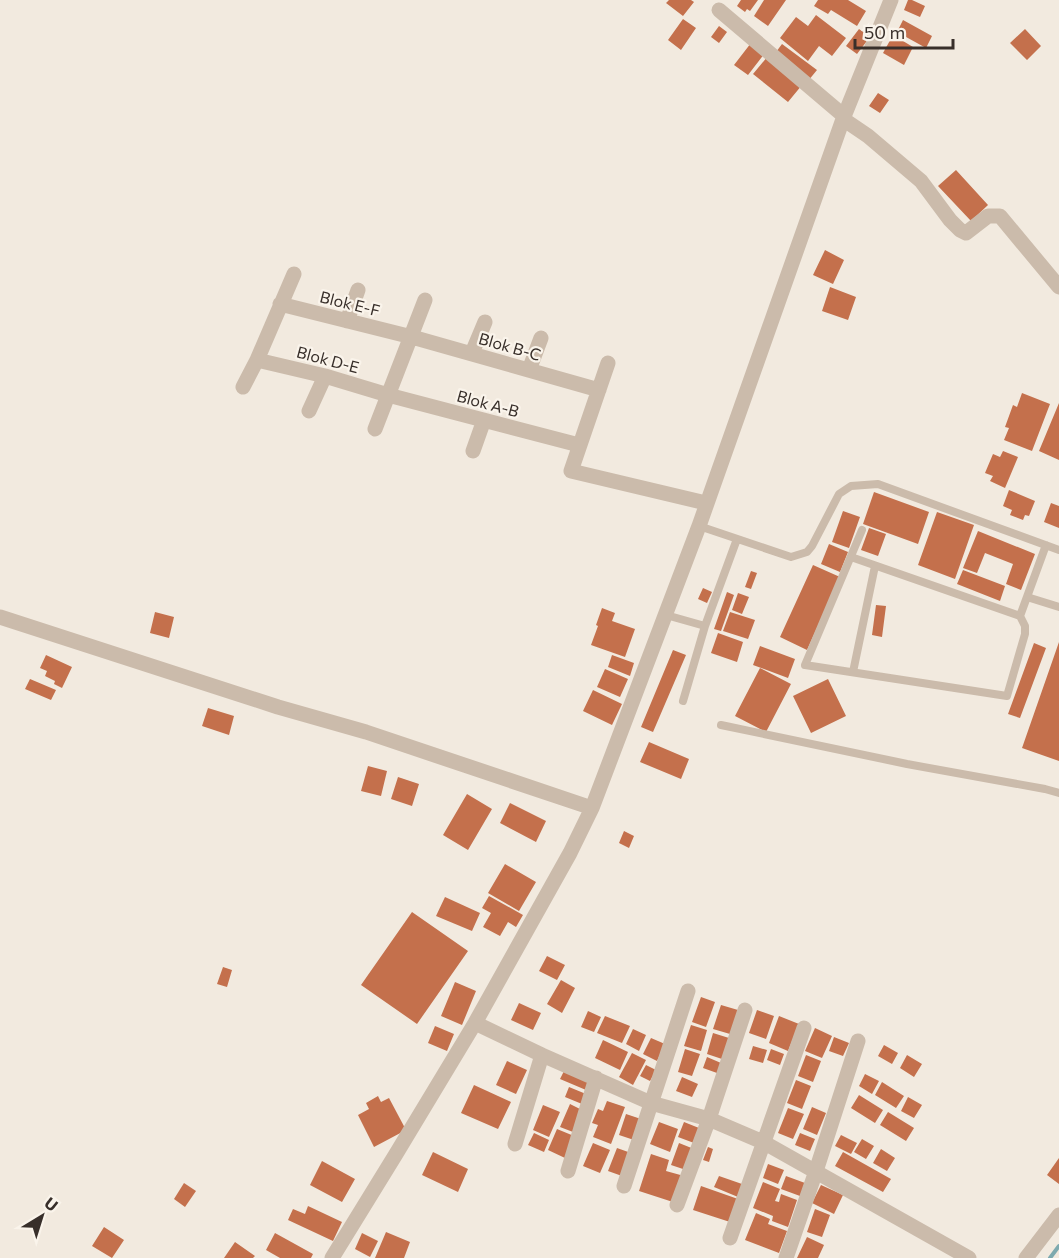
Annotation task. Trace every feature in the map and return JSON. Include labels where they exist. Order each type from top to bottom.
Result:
[{"type":"street","points":[[332,1258],[475,1023],[570,853],[592,808],[699,526],[844,118],[891,0]]},
{"type":"street","points":[[719,10],[921,181],[960,231],[969,232],[988,216],[996,215],[1003,219],[1059,287]]},
{"type":"street","points":[[243,387],[258,360],[294,274]]},
{"type":"street","points":[[347,321],[358,290]]},
{"type":"street","points":[[375,429],[425,300]]},
{"type":"street","name":"Blok E-F","points":[[280,304],[412,337]]},
{"type":"street","points":[[472,353],[485,322]]},
{"type":"street","name":"Blok B-C","points":[[412,337],[599,390]]},
{"type":"street","points":[[529,370],[541,338]]},
{"type":"street","name":"Blok D-E","points":[[258,360],[325,376],[388,395]]},
{"type":"street","points":[[608,363],[571,471],[706,503]]},
{"type":"street","points":[[309,411],[325,376]]},
{"type":"street","name":"Blok A-B","points":[[388,395],[579,445]]},
{"type":"street","points":[[473,451],[484,420]]},
{"type":"street","points":[[0,617],[278,707],[366,732],[592,808]]},
{"type":"street","points":[[624,1185],[688,990]]},
{"type":"street","points":[[677,1205],[710,1119],[745,1010]]},
{"type":"street","points":[[475,1023],[651,1103],[710,1119],[763,1142],[969,1258]]},
{"type":"street","points":[[730,1238],[804,1028]]},
{"type":"street","points":[[786,1258],[858,1041]]},
{"type":"street","points":[[515,1144],[542,1055]]},
{"type":"street","points":[[568,1171],[596,1078]]},
{"type":"street","points":[[1026,1258],[1059,1215]]},
{"type":"lane","points":[[699,526],[791,557],[801,555],[812,546],[839,494],[851,486],[878,484],[1059,550]]},
{"type":"lane","points":[[851,557],[1020,616],[1025,626],[1025,634],[1007,696],[805,664],[862,530]]},
{"type":"lane","points":[[683,701],[705,626],[737,539]]},
{"type":"lane","points":[[1020,616],[1046,545]]},
{"type":"lane","points":[[853,672],[875,566]]},
{"type":"lane","points":[[1027,597],[1059,607]]},
{"type":"lane","points":[[666,615],[705,626]]},
{"type":"lane","points":[[721,725],[1059,793]]},
{"type":"building","points":[[669,0],[694,2],[683,16],[666,3]]},
{"type":"building","points":[[741,0],[758,0],[750,11],[747,9],[745,12],[737,6]]},
{"type":"building","points":[[764,0],[786,0],[768,26],[754,16]]},
{"type":"building","points":[[818,0],[848,0],[866,11],[857,26],[831,10],[828,14],[814,6]]},
{"type":"building","points":[[908,0],[925,6],[920,17],[904,10]]},
{"type":"building","points":[[816,15],[846,38],[832,56],[819,46],[808,61],[780,38],[796,17],[808,26]]},
{"type":"building","points":[[683,19],[696,28],[681,50],[668,40]]},
{"type":"building","points":[[903,20],[932,36],[926,48],[897,32]]},
{"type":"building","points":[[719,26],[727,32],[719,43],[711,37]]},
{"type":"building","points":[[859,29],[870,37],[857,54],[846,46]]},
{"type":"building","points":[[1025,29],[1041,46],[1027,60],[1010,43]]},
{"type":"building","points":[[893,35],[913,47],[904,65],[883,53]]},
{"type":"building","points":[[751,43],[765,53],[748,75],[734,65]]},
{"type":"building","points":[[782,44],[817,70],[808,81],[773,56]]},
{"type":"building","points":[[768,56],[802,85],[788,102],[753,74]]},
{"type":"building","points":[[878,93],[889,100],[880,113],[869,106]]},
{"type":"building","points":[[956,170],[988,205],[971,221],[938,186]]},
{"type":"building","points":[[825,250],[844,260],[833,284],[813,275]]},
{"type":"building","points":[[830,287],[856,297],[848,320],[822,311]]},
{"type":"building","points":[[1022,393],[1050,404],[1032,451],[1004,440],[1009,428],[1005,427],[1013,405],[1017,407]]},
{"type":"building","points":[[1059,403],[1059,460],[1039,451]]},
{"type":"building","points":[[1003,451],[1018,457],[1005,488],[990,481],[993,476],[985,473],[993,454],[1000,457]]},
{"type":"building","points":[[1009,490],[1035,501],[1029,516],[1025,515],[1023,520],[1010,515],[1012,510],[1003,506]]},
{"type":"building","points":[[874,492],[929,512],[918,544],[863,524]]},
{"type":"building","points":[[1051,503],[1059,506],[1059,528],[1044,522]]},
{"type":"building","points":[[843,511],[860,517],[849,548],[832,542]]},
{"type":"building","points":[[937,512],[974,525],[955,579],[918,565]]},
{"type":"building","points":[[869,528],[886,534],[878,556],[861,550]]},
{"type":"building","points":[[978,531],[1035,554],[1021,590],[1006,584],[1013,564],[985,553],[977,573],[963,568]]},
{"type":"building","points":[[829,544],[848,552],[840,572],[821,564]]},
{"type":"building","points":[[813,565],[840,577],[807,650],[780,637]]},
{"type":"building","points":[[963,570],[1005,586],[1000,601],[957,584]]},
{"type":"building","points":[[751,571],[757,573],[751,589],[745,587]]},
{"type":"building","points":[[703,588],[712,592],[707,603],[698,599]]},
{"type":"building","points":[[727,592],[734,595],[721,631],[714,629]]},
{"type":"building","points":[[738,593],[749,597],[742,614],[732,610]]},
{"type":"building","points":[[876,605],[886,606],[882,637],[872,635]]},
{"type":"building","points":[[602,608],[615,613],[612,621],[635,629],[625,657],[591,645]]},
{"type":"building","points":[[155,612],[174,617],[169,638],[150,633]]},
{"type":"building","points":[[730,612],[755,620],[748,639],[723,631]]},
{"type":"building","points":[[718,633],[743,642],[737,662],[711,653]]},
{"type":"building","points":[[1059,642],[1059,761],[1022,748]]},
{"type":"building","points":[[1034,643],[1046,648],[1020,718],[1008,714]]},
{"type":"building","points":[[760,646],[795,659],[788,678],[753,665]]},
{"type":"building","points":[[673,650],[686,655],[653,732],[641,727]]},
{"type":"building","points":[[46,655],[72,667],[62,688],[45,676],[47,671],[40,668]]},
{"type":"building","points":[[612,655],[634,663],[630,676],[608,667]]},
{"type":"building","points":[[760,668],[791,684],[766,732],[735,716]]},
{"type":"building","points":[[605,669],[628,679],[620,697],[597,687]]},
{"type":"building","points":[[30,679],[56,690],[51,700],[25,689]]},
{"type":"building","points":[[828,679],[846,716],[811,733],[793,696]]},
{"type":"building","points":[[593,690],[622,704],[612,725],[583,711]]},
{"type":"building","points":[[208,708],[234,716],[229,735],[202,726]]},
{"type":"building","points":[[649,742],[689,759],[681,779],[640,762]]},
{"type":"building","points":[[368,766],[387,771],[381,796],[361,791]]},
{"type":"building","points":[[398,777],[419,784],[412,806],[391,799]]},
{"type":"building","points":[[467,794],[492,809],[468,850],[443,835]]},
{"type":"building","points":[[510,803],[546,821],[536,842],[500,823]]},
{"type":"building","points":[[624,831],[634,836],[629,848],[619,843]]},
{"type":"building","points":[[505,864],[536,882],[519,911],[488,893]]},
{"type":"building","points":[[489,896],[523,915],[516,927],[508,922],[500,936],[483,927],[491,913],[482,908]]},
{"type":"building","points":[[445,897],[480,913],[472,931],[436,916]]},
{"type":"building","points":[[412,912],[468,951],[417,1024],[361,985]]},
{"type":"building","points":[[547,956],[565,965],[557,980],[539,971]]},
{"type":"building","points":[[223,967],[232,970],[227,987],[217,984]]},
{"type":"building","points":[[561,980],[575,988],[562,1013],[547,1004]]},
{"type":"building","points":[[455,982],[476,991],[462,1025],[441,1016]]},
{"type":"building","points":[[701,997],[715,1002],[706,1027],[692,1022]]},
{"type":"building","points":[[519,1003],[541,1013],[533,1030],[511,1020]]},
{"type":"building","points":[[721,1005],[738,1010],[730,1034],[713,1029]]},
{"type":"building","points":[[757,1010],[774,1016],[766,1039],[749,1033]]},
{"type":"building","points":[[588,1011],[601,1017],[594,1032],[581,1027]]},
{"type":"building","points":[[605,1016],[630,1026],[622,1043],[597,1033]]},
{"type":"building","points":[[779,1016],[799,1024],[788,1051],[769,1043]]},
{"type":"building","points":[[691,1025],[707,1030],[701,1051],[684,1046]]},
{"type":"building","points":[[435,1026],[454,1034],[447,1051],[428,1043]]},
{"type":"building","points":[[815,1028],[832,1036],[822,1058],[805,1051]]},
{"type":"building","points":[[633,1029],[646,1035],[639,1051],[626,1044]]},
{"type":"building","points":[[713,1033],[729,1038],[722,1059],[707,1054]]},
{"type":"building","points":[[834,1037],[849,1043],[843,1056],[829,1051]]},
{"type":"building","points":[[651,1038],[665,1044],[657,1061],[643,1054]]},
{"type":"building","points":[[603,1040],[628,1052],[620,1070],[595,1058]]},
{"type":"building","points":[[884,1045],[898,1053],[892,1064],[878,1056]]},
{"type":"building","points":[[753,1046],[767,1050],[763,1063],[749,1059]]},
{"type":"building","points":[[685,1049],[700,1054],[692,1076],[678,1072]]},
{"type":"building","points":[[771,1049],[784,1054],[780,1065],[767,1060]]},
{"type":"building","points":[[632,1053],[646,1060],[633,1085],[619,1077]]},
{"type":"building","points":[[806,1055],[821,1061],[813,1082],[798,1076]]},
{"type":"building","points":[[907,1055],[922,1064],[914,1077],[900,1068]]},
{"type":"building","points":[[707,1057],[721,1063],[717,1073],[703,1068]]},
{"type":"building","points":[[507,1061],[527,1070],[516,1094],[496,1085]]},
{"type":"building","points":[[646,1065],[656,1070],[650,1081],[640,1076]]},
{"type":"building","points":[[565,1069],[590,1080],[586,1090],[560,1079]]},
{"type":"building","points":[[865,1074],[879,1081],[872,1094],[859,1086]]},
{"type":"building","points":[[682,1077],[698,1084],[692,1097],[676,1091]]},
{"type":"building","points":[[796,1080],[811,1086],[802,1109],[787,1103]]},
{"type":"building","points":[[882,1082],[904,1096],[896,1108],[875,1095]]},
{"type":"building","points":[[474,1085],[511,1102],[498,1129],[461,1113]]},
{"type":"building","points":[[569,1087],[586,1094],[582,1104],[565,1097]]},
{"type":"building","points":[[859,1095],[883,1110],[875,1123],[851,1108]]},
{"type":"building","points":[[378,1096],[381,1102],[389,1098],[406,1130],[374,1147],[358,1115],[369,1109],[366,1103]]},
{"type":"building","points":[[908,1097],[922,1105],[914,1118],[901,1111]]},
{"type":"building","points":[[607,1101],[625,1107],[611,1144],[593,1137],[598,1125],[592,1123],[598,1109],[603,1111]]},
{"type":"building","points":[[570,1104],[582,1110],[573,1132],[560,1127]]},
{"type":"building","points":[[543,1105],[560,1112],[549,1137],[533,1130]]},
{"type":"building","points":[[812,1107],[826,1113],[817,1135],[803,1129]]},
{"type":"building","points":[[788,1108],[804,1114],[793,1139],[778,1133]]},
{"type":"building","points":[[888,1112],[914,1128],[906,1141],[880,1125]]},
{"type":"building","points":[[626,1114],[641,1119],[634,1140],[619,1135]]},
{"type":"building","points":[[659,1122],[678,1129],[670,1152],[650,1144]]},
{"type":"building","points":[[684,1122],[699,1128],[694,1143],[678,1137]]},
{"type":"building","points":[[557,1129],[574,1136],[565,1158],[548,1150]]},
{"type":"building","points":[[534,1133],[549,1140],[544,1152],[528,1145]]},
{"type":"building","points":[[800,1133],[815,1139],[810,1151],[795,1145]]},
{"type":"building","points":[[841,1135],[857,1143],[851,1154],[835,1146]]},
{"type":"building","points":[[862,1139],[874,1146],[866,1159],[854,1152]]},
{"type":"building","points":[[593,1143],[610,1150],[600,1173],[583,1166]]},
{"type":"building","points":[[679,1143],[694,1149],[686,1170],[671,1165]]},
{"type":"building","points":[[708,1147],[713,1149],[709,1162],[703,1160]]},
{"type":"building","points":[[617,1148],[631,1153],[622,1176],[608,1171]]},
{"type":"building","points":[[881,1149],[895,1158],[887,1171],[873,1163]]},
{"type":"building","points":[[433,1152],[468,1169],[458,1192],[422,1175]]},
{"type":"building","points":[[843,1152],[891,1179],[883,1192],[835,1166]]},
{"type":"building","points":[[651,1154],[669,1160],[666,1171],[684,1176],[676,1203],[639,1191]]},
{"type":"building","points":[[1059,1158],[1059,1184],[1047,1175]]},
{"type":"building","points":[[322,1161],[355,1179],[342,1202],[310,1185]]},
{"type":"building","points":[[768,1164],[784,1170],[778,1184],[763,1178]]},
{"type":"building","points":[[719,1176],[742,1184],[738,1197],[714,1187]]},
{"type":"building","points":[[786,1176],[805,1183],[800,1196],[781,1189]]},
{"type":"building","points":[[763,1182],[780,1189],[775,1201],[779,1202],[781,1194],[797,1200],[788,1227],[772,1221],[773,1216],[753,1208]]},
{"type":"building","points":[[184,1183],[196,1191],[185,1207],[174,1199]]},
{"type":"building","points":[[821,1185],[843,1195],[834,1214],[812,1203]]},
{"type":"building","points":[[701,1186],[738,1199],[730,1222],[693,1210]]},
{"type":"building","points":[[308,1206],[342,1222],[333,1241],[288,1220],[293,1209],[305,1214]]},
{"type":"building","points":[[815,1209],[830,1215],[822,1237],[807,1232]]},
{"type":"building","points":[[756,1213],[770,1219],[768,1224],[787,1231],[779,1253],[745,1240]]},
{"type":"building","points":[[104,1227],[124,1240],[112,1258],[92,1246]]},
{"type":"building","points":[[386,1232],[410,1242],[404,1258],[375,1258]]},
{"type":"building","points":[[275,1233],[313,1254],[311,1258],[280,1258],[266,1250]]},
{"type":"building","points":[[362,1233],[378,1241],[370,1257],[355,1249]]},
{"type":"building","points":[[807,1237],[824,1245],[818,1258],[797,1258]]},
{"type":"building","points":[[235,1242],[255,1256],[253,1258],[224,1258]]},
{"type":"waterway","points":[[1050,1258],[1059,1246]]}]
